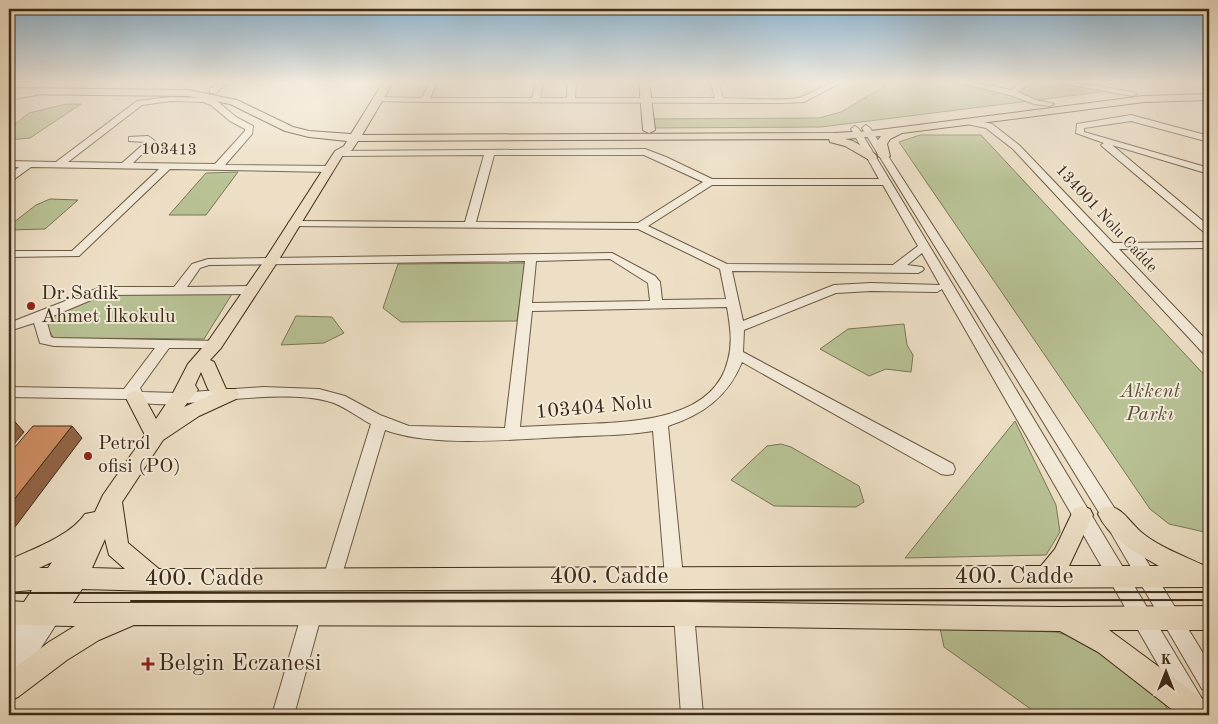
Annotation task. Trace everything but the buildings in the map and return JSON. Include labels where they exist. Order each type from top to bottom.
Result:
[{"type":"main road","points":[[260,115],[289,129],[346,139],[809,136],[863,131],[963,115]]},
{"type":"main road","points":[[281,115],[299,124],[346,139],[406,132],[902,130],[1025,115]]},
{"type":"main road","points":[[185,392],[188,378],[204,354],[215,344],[271,261],[329,169],[359,115]]},
{"type":"main road","points":[[346,139],[368,115]]},
{"type":"main road","points":[[647,115],[649,130]]},
{"type":"main road","points":[[365,119],[380,129],[406,132]]},
{"type":"main road","points":[[809,136],[848,143],[877,157],[881,144],[886,137],[902,130]]},
{"type":"main road","points":[[30,614],[65,578],[111,501],[155,435],[185,392],[201,378],[214,353],[215,344]]},
{"type":"main road","points":[[155,435],[224,391],[208,366]]},
{"type":"main road","points":[[132,396],[155,435]]},
{"type":"main road","points":[[9,571],[71,541],[89,526],[111,501]]},
{"type":"main road","points":[[111,501],[117,548],[155,580]]},
{"type":"main road","points":[[1109,514],[1134,540],[1206,576]]},
{"type":"main road","points":[[1047,577],[1064,556],[1082,515]]},
{"type":"main road","points":[[65,578],[89,526]]},
{"type":"main road","name":"400. Cadde","points":[[9,580],[65,578],[155,580],[1206,576]]},
{"type":"main road","points":[[9,688],[58,651],[90,631],[135,613]]},
{"type":"main road","name":"400. Cadde","points":[[30,614],[684,614],[1061,619],[1209,618]]},
{"type":"main road","points":[[1061,619],[1106,643],[1199,714]]},
{"type":"street","points":[[59,164],[125,115]]},
{"type":"street","points":[[219,166],[250,128],[228,115]]},
{"type":"street","points":[[1209,139],[1131,118],[1080,126],[1080,133],[1209,171]]},
{"type":"street","name":"134001 Nolu Cadde","points":[[970,122],[989,126],[1016,147],[1209,351]]},
{"type":"street","points":[[863,131],[877,157],[1109,514],[1209,682]]},
{"type":"street","points":[[125,164],[151,141],[148,138],[132,139]]},
{"type":"street","points":[[346,139],[490,152],[645,152],[710,182],[886,182]]},
{"type":"street","points":[[1108,142],[1106,144],[1209,231]]},
{"type":"street","points":[[469,226],[490,152]]},
{"type":"street","points":[[877,157],[886,182],[923,247],[1199,714]]},
{"type":"street","name":"103413","points":[[9,164],[125,164],[329,169]]},
{"type":"street","points":[[9,180],[29,164]]},
{"type":"street","points":[[9,254],[76,254],[169,165]]},
{"type":"street","points":[[640,226],[710,182]]},
{"type":"street","points":[[293,224],[640,226],[725,267],[918,269]]},
{"type":"street","points":[[1108,246],[1209,245]]},
{"type":"street","points":[[897,268],[923,247]]},
{"type":"street","points":[[178,290],[196,266],[208,262],[612,256],[654,282],[656,303]]},
{"type":"street","points":[[512,434],[531,257]]},
{"type":"street","name":"103404 Nolu","points":[[9,392],[132,396],[185,392],[210,397],[224,391],[322,394],[348,402],[380,421],[410,432],[512,434],[638,427],[660,423],[691,411],[714,395],[730,375],[737,354],[736,328],[725,267]]},
{"type":"street","points":[[897,268],[952,295]]},
{"type":"street","points":[[736,328],[834,288],[870,286],[937,288]]},
{"type":"street","points":[[9,327],[39,317],[101,291],[251,290]]},
{"type":"street","points":[[526,307],[732,303]]},
{"type":"street","points":[[39,317],[45,340],[215,344]]},
{"type":"street","points":[[132,396],[166,343]]},
{"type":"street","points":[[737,354],[947,469]]},
{"type":"street","points":[[332,578],[380,421]]},
{"type":"street","points":[[660,423],[674,577]]},
{"type":"street","points":[[283,715],[312,613]]},
{"type":"street","points":[[9,648],[30,614]]},
{"type":"street","points":[[9,680],[30,614]]},
{"type":"street","points":[[684,614],[692,715]]},
{"type":"green space","points":[[27,115],[65,115],[30,138],[9,140],[9,129]]},
{"type":"green space","points":[[831,115],[919,115],[821,127],[649,128],[647,119],[819,118]]},
{"type":"green space","name":"Akkent Parkı","points":[[920,135],[981,135],[1209,380],[1209,533],[1169,524],[1150,509],[899,142]]},
{"type":"green space","points":[[238,172],[206,215],[169,215],[206,173]]},
{"type":"green space","points":[[50,199],[78,200],[45,229],[9,230],[9,226],[36,205]]},
{"type":"green space","points":[[525,263],[517,321],[401,322],[383,308],[398,264]]},
{"type":"green space","points":[[102,294],[232,294],[204,339],[53,338],[47,325],[46,316]]},
{"type":"green space","points":[[296,316],[332,317],[344,333],[324,343],[281,345]]},
{"type":"green space","points":[[904,324],[907,345],[913,355],[911,372],[886,369],[869,376],[820,349],[848,329]]},
{"type":"green space","points":[[1015,421],[1056,505],[1060,532],[1046,555],[905,558]]},
{"type":"green space","points":[[781,444],[791,447],[859,486],[864,502],[856,507],[774,506],[731,480],[767,446]]},
{"type":"green space","points":[[940,628],[1056,632],[1080,639],[1097,646],[1158,696],[1172,715],[1039,715],[944,647]]},
{"type":"tram line","points":[[9,593],[1209,592]]},
{"type":"tram line","points":[[131,601],[1209,600]]},
{"type":"place","name":"Dr.Sadık Ahmet İlkokulu","points":[[31,306]]},
{"type":"place","name":"Petrol ofisi (PO)","points":[[88,456]]},
{"type":"place","name":"Belgin Eczanesi","points":[[148,664]]}]
